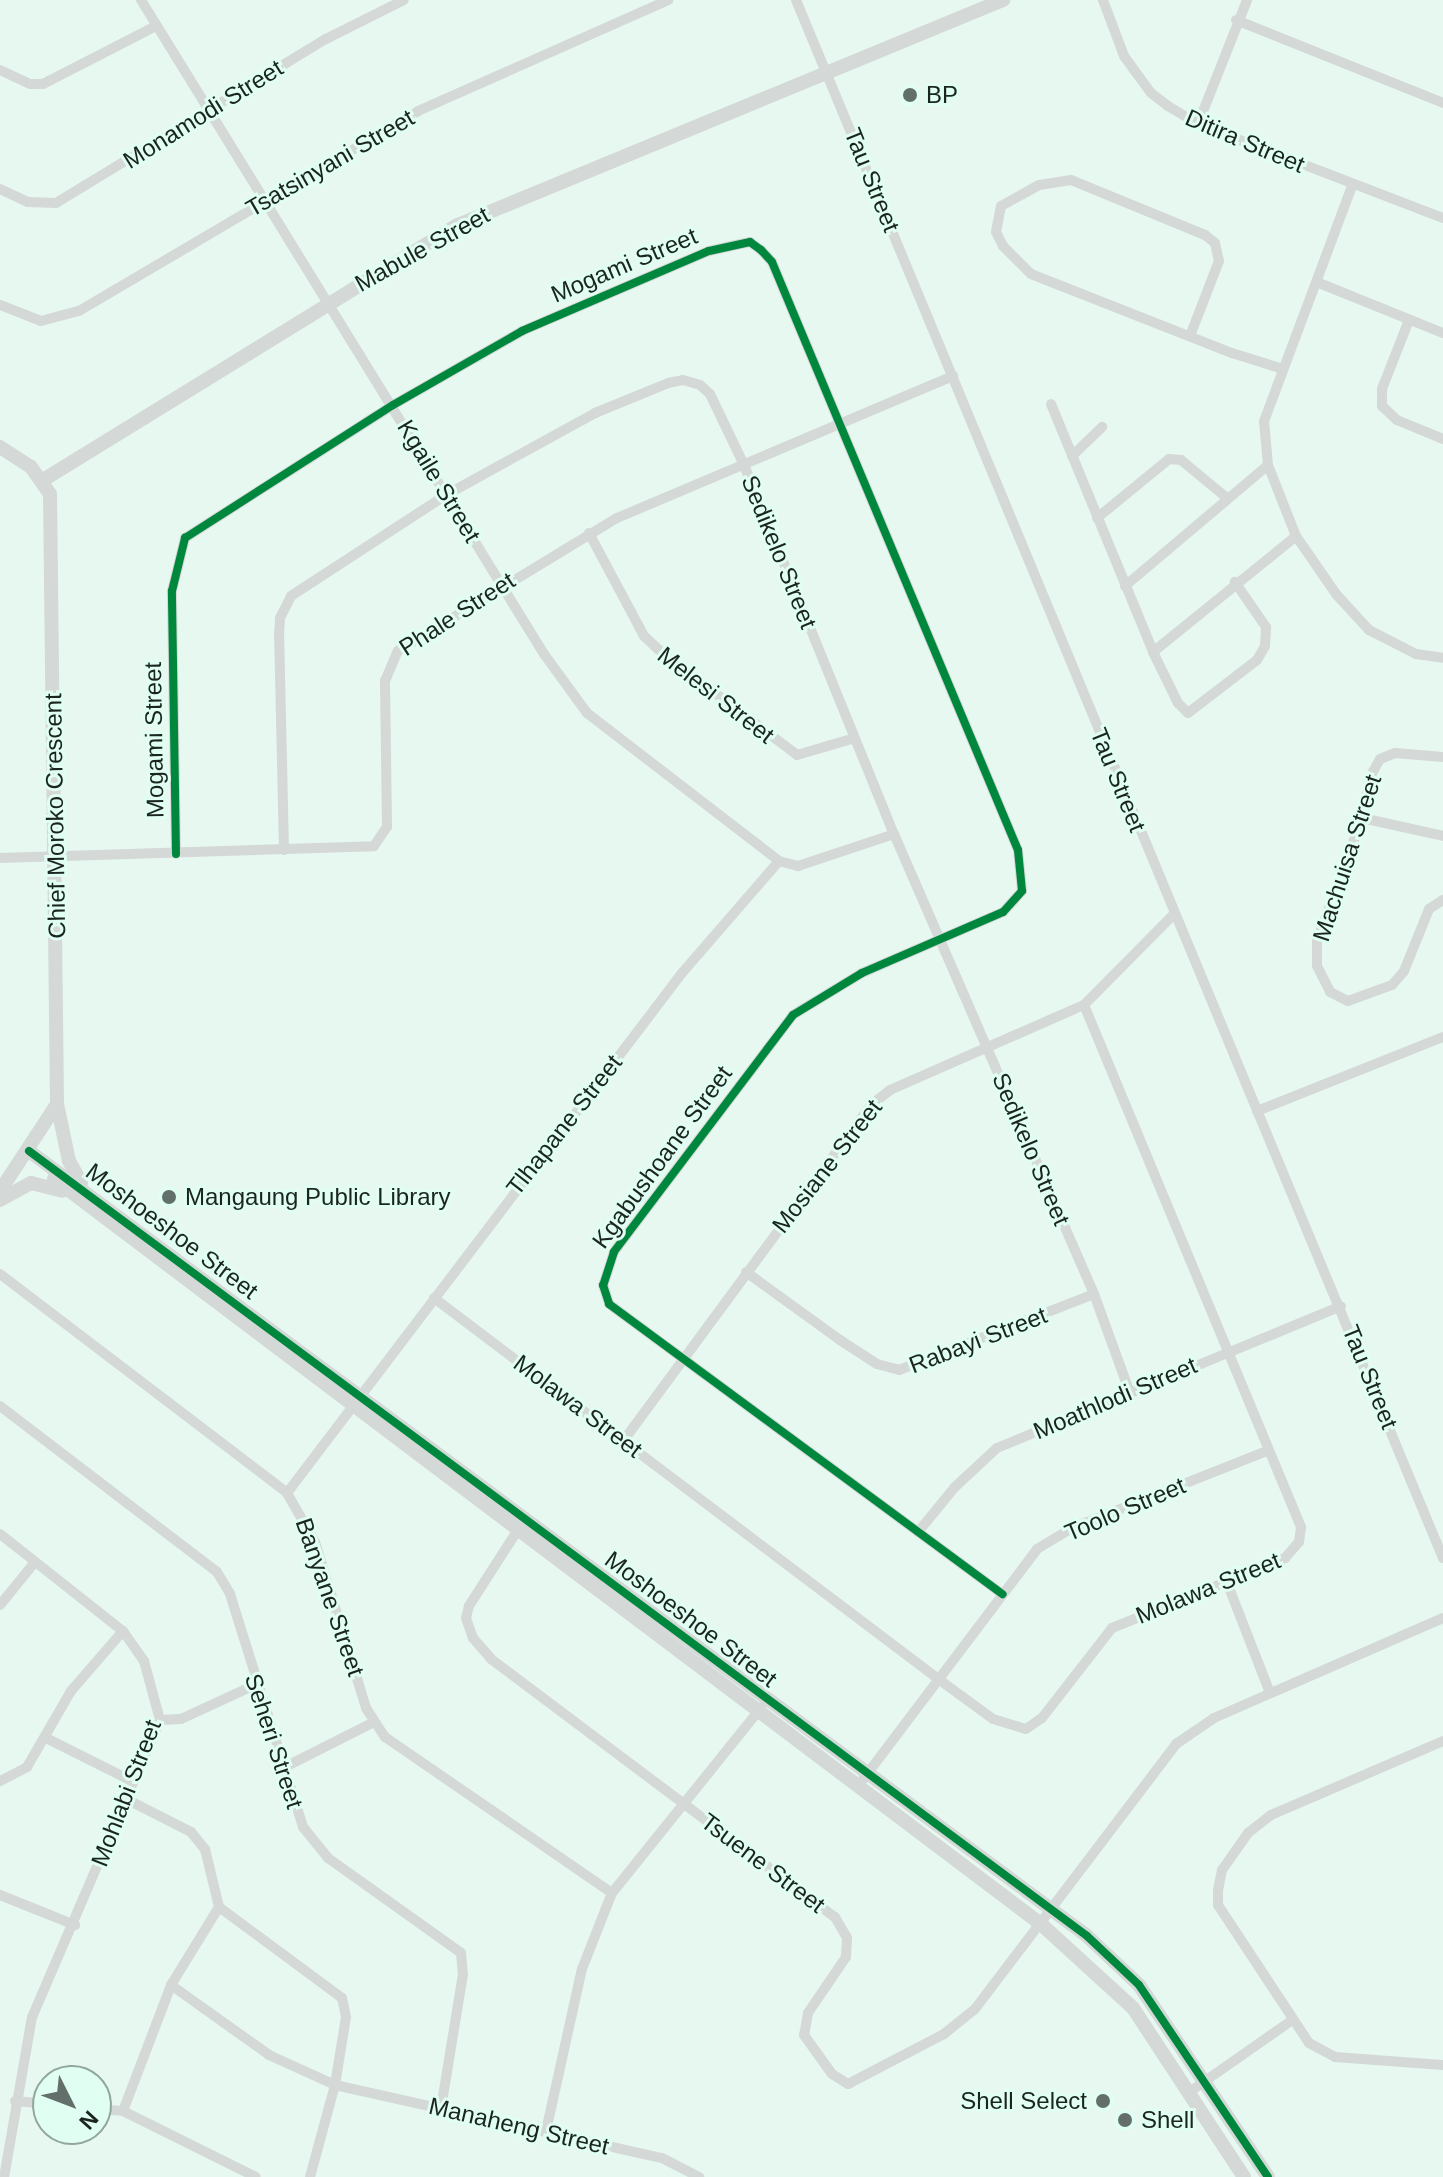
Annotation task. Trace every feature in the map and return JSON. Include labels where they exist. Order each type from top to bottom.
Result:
[{"type":"street","name":"Kgaile Street","points":[[141,0],[263,202],[393,405],[500,584],[587,713],[779,861]]},
{"type":"street","name":"Monamodi Street","points":[[0,189],[28,202],[56,203],[326,39],[404,0]]},
{"type":"street","name":"Tsatsinyani Street","points":[[0,305],[30,319],[58,320],[418,111],[666,0]]},
{"type":"street","name":"Tau Street","points":[[796,0],[1173,915],[1341,1306],[1443,1558]]},
{"type":"street","name":"Mabule Street","points":[[43,480],[327,301],[458,225],[1003,0]]},
{"type":"street","name":"Ditira Street","points":[[1103,0],[1136,76],[1151,93],[1198,124],[1352,186],[1443,218]]},
{"type":"street","points":[[1198,124],[1236,20],[1247,0]]},
{"type":"street","points":[[1236,20],[1443,103]]},
{"type":"street","points":[[0,70],[30,84],[43,84],[156,26]]},
{"type":"street","points":[[1190,336],[1219,261],[1215,243],[1205,235],[1071,180],[1039,185],[1001,206],[996,232],[1003,246],[1031,274],[1190,336],[1283,369]]},
{"type":"street","points":[[1352,186],[1319,283],[1264,421],[1268,465],[1296,536],[1336,594],[1369,630],[1416,654],[1443,658]]},
{"type":"street","name":"Mogami Street","points":[[176,854],[172,591],[178,551],[198,525],[393,405],[556,315],[709,251],[750,242],[772,262],[1018,850],[1022,891]]},
{"type":"street","points":[[1319,283],[1443,333]]},
{"type":"street","points":[[1409,320],[1382,389],[1382,406],[1397,420],[1443,439]]},
{"type":"street","name":"Phale Street","points":[[0,858],[361,849],[382,838],[387,827],[385,681],[390,659],[500,584],[589,533],[953,376]]},
{"type":"street","name":"Sedikelo Street","points":[[284,850],[279,634],[284,605],[319,574],[446,495],[595,413],[683,380],[710,394],[744,465],[894,834],[943,939],[1094,1294],[1130,1393]]},
{"type":"street","points":[[1051,404],[1153,652],[1178,703],[1192,714],[1257,660],[1265,646],[1266,627],[1235,582]]},
{"type":"street","points":[[1072,456],[1102,427]]},
{"type":"street","points":[[0,447],[43,480]]},
{"type":"street","points":[[1097,518],[1169,459],[1181,460],[1227,498]]},
{"type":"street","points":[[1125,586],[1268,465]]},
{"type":"street","name":"Chief Moroko Crescent","points":[[43,480],[52,514],[57,1104],[69,1161],[84,1196]]},
{"type":"street","name":"Melesi Street","points":[[589,533],[644,636],[663,654],[797,755],[855,738]]},
{"type":"street","points":[[1153,652],[1235,582],[1296,536]]},
{"type":"street","name":"Machuisa Street","points":[[1443,757],[1395,753],[1380,759],[1370,777],[1362,818],[1317,941],[1317,966],[1330,992],[1348,1001],[1392,985],[1404,971],[1429,909],[1443,900]]},
{"type":"street","points":[[1362,818],[1443,836]]},
{"type":"street","points":[[779,861],[798,866],[894,834]]},
{"type":"street","name":"Tlhapane Street","points":[[287,1493],[358,1404],[434,1298],[682,973],[779,861]]},
{"type":"street","name":"Kgabushoane Street","points":[[1003,1594],[609,1304],[604,1272],[614,1252],[793,1015],[833,987],[1003,912],[1022,891]]},
{"type":"street","name":"Mosiane Street","points":[[624,1440],[871,1105],[890,1090],[1084,1005],[1173,915]]},
{"type":"street","name":"Molawa Street","points":[[434,1298],[993,1719],[1026,1729],[1042,1718],[1112,1628],[1285,1558],[1299,1542],[1301,1527],[1084,1005]]},
{"type":"street","points":[[1257,1111],[1443,1037]]},
{"type":"street","points":[[0,1191],[57,1104]]},
{"type":"street","name":"Moshoeshoe Street","points":[[27,1154],[519,1528],[762,1706],[868,1774],[1051,1908],[1139,1985],[1268,2177]]},
{"type":"street","points":[[0,1200],[31,1183],[84,1196]]},
{"type":"street","name":"Rabayi Street","points":[[746,1272],[877,1364],[899,1370],[1094,1294]]},
{"type":"street","name":"Banyane Street","points":[[0,1274],[287,1493],[315,1542],[372,1723]]},
{"type":"street","name":"Moathlodi Street","points":[[918,1532],[983,1457],[1341,1306]]},
{"type":"street","name":"Moshoeshoe Street","points":[[358,1404],[762,1706],[858,1786],[1041,1924],[1113,1985],[1244,2177]]},
{"type":"street","name":"Seheri Street","points":[[0,1406],[217,1572],[230,1594],[255,1685],[285,1767],[296,1813],[315,1844],[461,1953],[463,1974],[441,2108]]},
{"type":"street","name":"Toolo Street","points":[[858,1786],[941,1681],[1037,1549],[1070,1529],[1267,1451]]},
{"type":"street","name":"Tsuene Street","points":[[519,1528],[469,1606],[466,1618],[473,1638],[491,1659],[842,1927],[847,1938],[843,1967],[808,2013],[804,2035],[832,2074],[848,2084],[944,2034],[975,2009],[1176,1744],[1214,1718],[1443,1618]]},
{"type":"street","name":"Mohlabi Street","points":[[0,1534],[123,1631],[144,1661],[160,1720],[132,1781],[75,1925],[32,2017],[4,2177]]},
{"type":"street","points":[[0,1605],[35,1562]]},
{"type":"street","points":[[1226,1580],[1270,1693]]},
{"type":"street","points":[[0,1781],[27,1767],[71,1691],[123,1631]]},
{"type":"street","points":[[160,1720],[181,1719],[255,1685]]},
{"type":"street","points":[[546,2131],[582,1969],[612,1893],[686,1806],[762,1706]]},
{"type":"street","points":[[285,1767],[372,1723],[385,1737],[612,1893]]},
{"type":"street","points":[[46,1738],[132,1781]]},
{"type":"street","points":[[1443,1741],[1271,1815],[1248,1833],[1222,1870],[1218,1905],[1291,2021],[1309,2043],[1335,2057],[1443,2065]]},
{"type":"street","points":[[126,1799],[191,1832],[205,1849],[219,1907],[342,1998],[346,2017],[335,2085],[310,2177]]},
{"type":"street","points":[[0,1895],[75,1925]]},
{"type":"street","points":[[123,2111],[171,1985],[219,1907]]},
{"type":"street","name":"Manaheng Street","points":[[171,1985],[269,2055],[335,2085],[680,2163],[699,2177]]},
{"type":"street","points":[[1188,2093],[1291,2021]]},
{"type":"street","points":[[15,2101],[32,2103]]},
{"type":"street","points":[[112,2110],[123,2111],[256,2177]]},
{"type":"cycle path","points":[[176,854],[172,591],[185,538],[393,405],[522,331],[709,251],[750,242],[761,250],[772,262],[1018,850],[1022,891],[1003,912],[862,973],[793,1015],[614,1252],[603,1285],[609,1304],[1003,1594]]},
{"type":"cycle path","points":[[29,1151],[1087,1936],[1139,1985],[1268,2177]]},
{"type":"place","name":"BP","points":[[910,95]]},
{"type":"place","name":"Mangaung Public Library","points":[[169,1197]]},
{"type":"place","name":"Shell Select","points":[[1103,2101]]},
{"type":"place","name":"Shell","points":[[1125,2120]]}]
